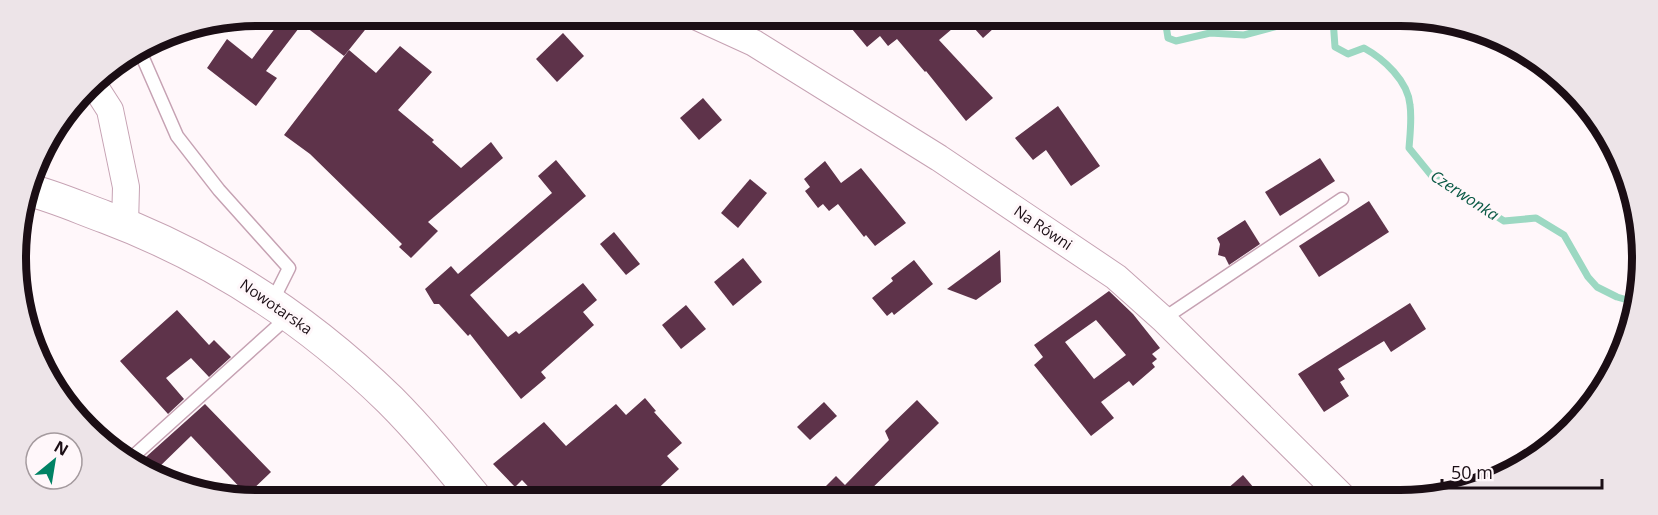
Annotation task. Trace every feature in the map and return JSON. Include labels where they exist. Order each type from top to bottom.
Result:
[{"type":"street","name":"Na Równi","points":[[717,26],[754,43],[939,158],[1116,278],[1164,319],[1336,490]]},
{"type":"street","points":[[97,90],[110,110],[126,187],[126,225]]},
{"type":"street","name":"Nowotarska","points":[[35,192],[126,225],[185,252],[281,308],[352,365],[390,401],[428,441],[469,490]]},
{"type":"lane","points":[[135,454],[281,308],[289,268],[219,190],[177,136],[142,56]]},
{"type":"lane","points":[[1164,319],[1342,198]]},
{"type":"building","points":[[277,26],[300,26],[266,71],[277,78],[256,106],[207,68],[227,39],[252,59]]},
{"type":"building","points":[[305,26],[368,26],[344,56]]},
{"type":"building","points":[[850,26],[956,26],[939,40],[993,98],[966,121],[897,39],[888,46],[880,36],[867,47]]},
{"type":"building","points":[[972,26],[996,26],[983,38]]},
{"type":"building","points":[[563,33],[584,56],[557,82],[536,59]]},
{"type":"building","points":[[400,46],[432,72],[398,110],[434,140],[432,142],[461,168],[491,142],[503,158],[428,222],[438,231],[411,258],[399,247],[402,244],[310,154],[284,135],[349,50],[376,73]]},
{"type":"building","points":[[703,98],[722,120],[699,140],[680,118]]},
{"type":"building","points":[[1058,106],[1100,166],[1071,186],[1046,150],[1033,160],[1015,138]]},
{"type":"building","points":[[1320,158],[1335,181],[1280,216],[1265,192]]},
{"type":"building","points":[[556,160],[586,196],[470,295],[508,337],[516,331],[519,334],[583,283],[597,300],[583,312],[594,325],[541,372],[546,378],[521,399],[470,334],[468,336],[439,304],[434,304],[425,289],[451,266],[458,274],[552,193],[538,176]]},
{"type":"building","points":[[825,161],[841,183],[861,168],[906,223],[875,246],[866,235],[864,237],[838,204],[829,211],[823,204],[818,208],[805,191],[810,187],[804,179]]},
{"type":"building","points":[[750,179],[767,193],[738,228],[721,213]]},
{"type":"building","points":[[1369,201],[1389,232],[1319,277],[1299,246]]},
{"type":"building","points":[[1245,220],[1260,244],[1229,265],[1225,257],[1218,255],[1220,244],[1217,238]]},
{"type":"building","points":[[614,232],[640,264],[626,275],[600,244]]},
{"type":"building","points":[[1000,250],[1001,282],[976,300],[947,289]]},
{"type":"building","points":[[743,258],[762,282],[733,306],[714,282]]},
{"type":"building","points":[[914,260],[933,284],[894,315],[892,312],[887,316],[872,298],[893,281],[891,278]]},
{"type":"building","points":[[1109,291],[1133,314],[1160,348],[1152,354],[1157,359],[1152,363],[1155,367],[1133,386],[1129,381],[1101,402],[1114,418],[1091,436],[1034,365],[1043,357],[1034,345]],"holes":[[[1096,320],[1126,355],[1094,379],[1065,342]]]},
{"type":"building","points":[[1410,303],[1426,329],[1391,352],[1384,341],[1338,369],[1345,379],[1340,382],[1349,396],[1324,412],[1298,374]]},
{"type":"building","points":[[686,305],[706,329],[681,349],[662,325]]},
{"type":"building","points":[[177,310],[209,345],[214,340],[231,357],[209,377],[191,358],[166,378],[184,399],[168,414],[120,361]]},
{"type":"building","points":[[645,398],[656,411],[654,412],[682,443],[667,456],[679,469],[656,490],[531,490],[522,480],[515,487],[493,464],[544,422],[566,446],[616,404],[626,415]]},
{"type":"building","points":[[917,400],[939,423],[870,490],[822,490],[836,476],[845,485],[889,440],[885,431]]},
{"type":"building","points":[[824,402],[837,416],[810,440],[797,427]]},
{"type":"building","points":[[205,404],[271,472],[253,490],[241,489],[191,436],[159,468],[143,459]]},
{"type":"building","points":[[1243,475],[1254,488],[1252,490],[1226,490]]},
{"type":"waterway","name":"Czerwonka","points":[[1166,26],[1168,38],[1176,41],[1210,33],[1244,35],[1278,26]]},
{"type":"waterway","name":"Czerwonka","points":[[1334,26],[1335,47],[1348,54],[1364,48],[1379,58],[1400,79],[1410,105],[1409,148],[1431,175],[1504,221],[1536,218],[1564,235],[1588,277],[1597,287],[1629,300]]}]
